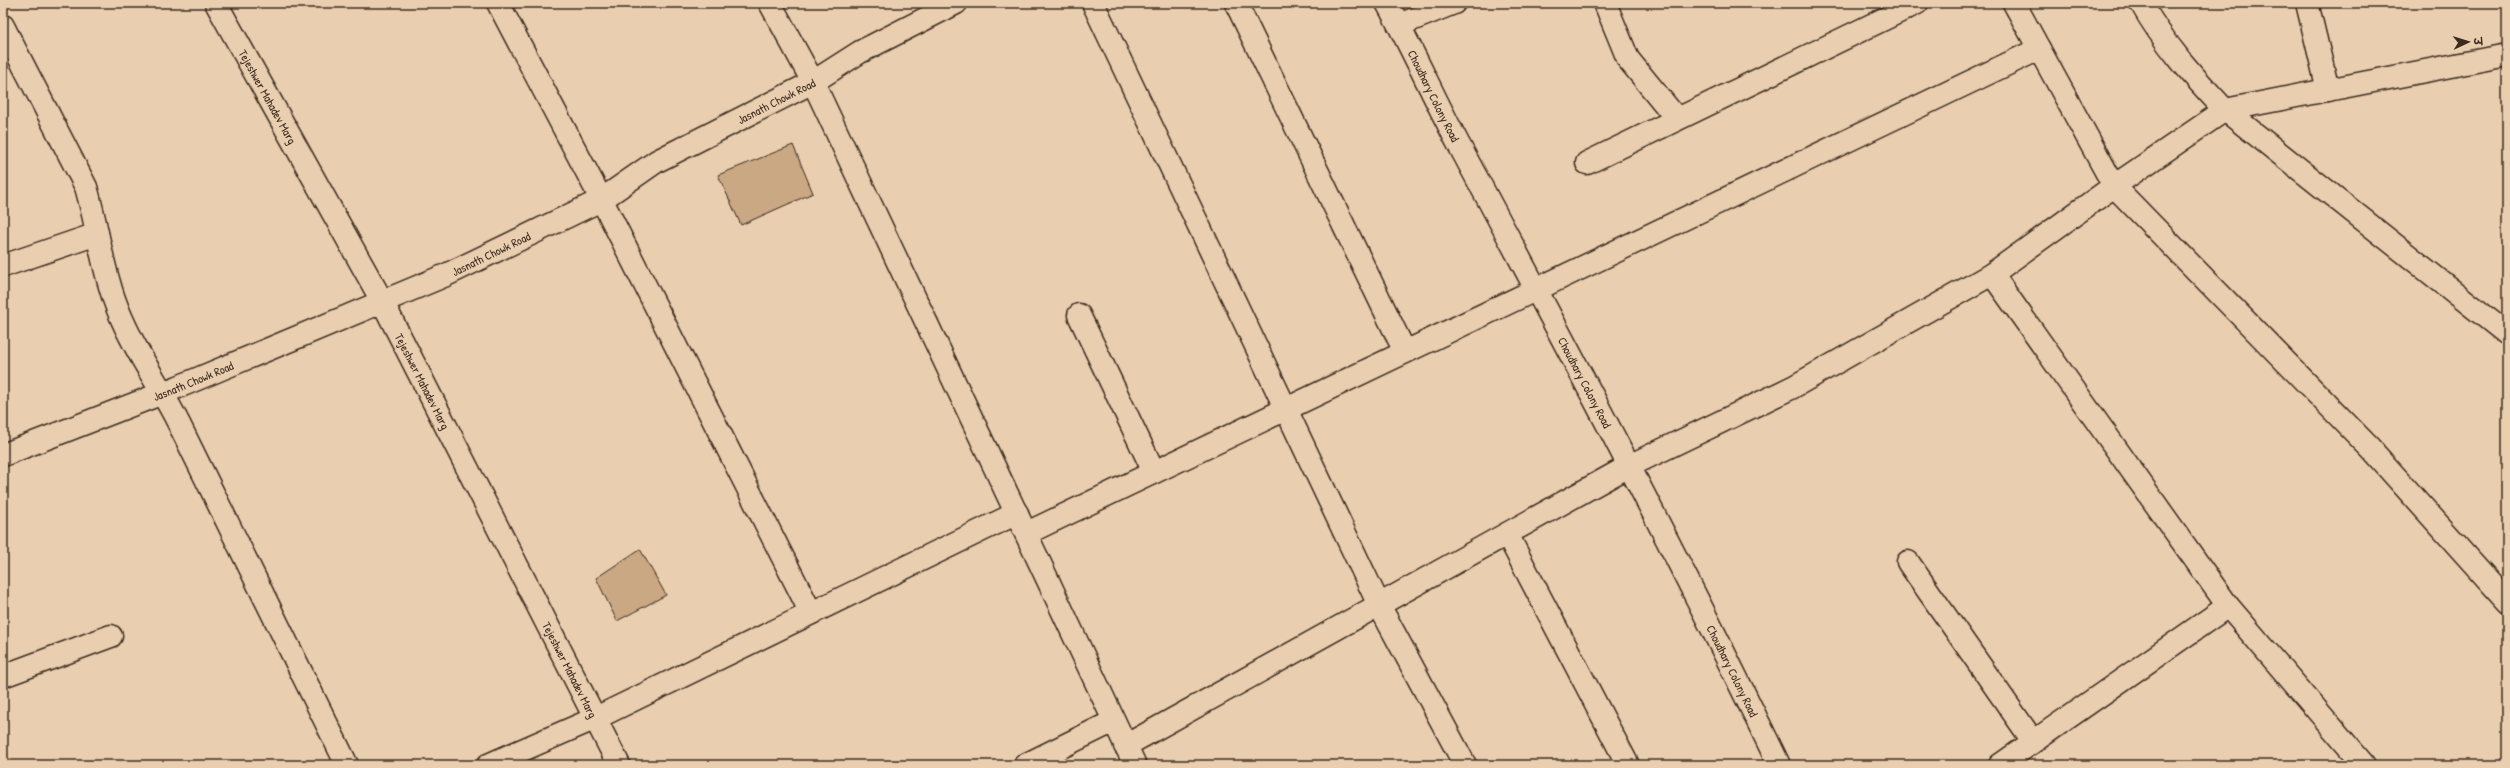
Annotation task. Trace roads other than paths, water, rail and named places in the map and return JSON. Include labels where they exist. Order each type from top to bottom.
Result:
[{"type":"street","name":"Tejeshwer Mahadev Marg","points":[[216,3],[382,300],[593,719],[618,765]]},
{"type":"street","points":[[498,3],[601,200],[811,613]]},
{"type":"street","points":[[770,3],[814,82],[1135,765]]},
{"type":"street","name":"Jasnath Chowk Road","points":[[3,455],[163,393],[382,300],[446,275],[601,200],[657,161],[814,82],[860,52],[956,3]]},
{"type":"street","points":[[1093,3],[1379,605],[1465,765]]},
{"type":"street","points":[[1236,3],[1405,352]]},
{"type":"street","name":"Choudhary Colony Road","points":[[1387,3],[1435,101],[1630,466],[1779,765]]},
{"type":"street","points":[[1399,25],[1454,3]]},
{"type":"street","points":[[1605,3],[1628,59],[1677,119]]},
{"type":"street","points":[[1587,163],[1917,3]]},
{"type":"street","points":[[2014,3],[2114,186],[2370,448],[2507,601]]},
{"type":"street","points":[[2141,3],[2157,31],[2187,69],[2225,110],[2507,334]]},
{"type":"street","points":[[2307,3],[2328,90]]},
{"type":"street","points":[[3,26],[86,187],[98,234],[102,262],[128,334],[163,393],[347,765]]},
{"type":"street","points":[[1026,533],[2039,49]]},
{"type":"street","points":[[1125,746],[1630,466],[1794,387],[1992,274],[2114,186],[2225,110],[2507,55]]},
{"type":"street","points":[[3,266],[98,234]]},
{"type":"street","points":[[1992,274],[2228,606],[2364,765]]},
{"type":"street","points":[[1079,315],[1154,472]]},
{"type":"street","points":[[488,765],[593,719],[1017,513]]},
{"type":"street","points":[[1507,534],[1628,765]]},
{"type":"street","points":[[1908,562],[2032,741]]},
{"type":"street","points":[[2000,765],[2032,741],[2228,606]]},
{"type":"street","points":[[3,676],[111,636]]},
{"type":"street","points":[[1025,765],[1114,721]]}]
